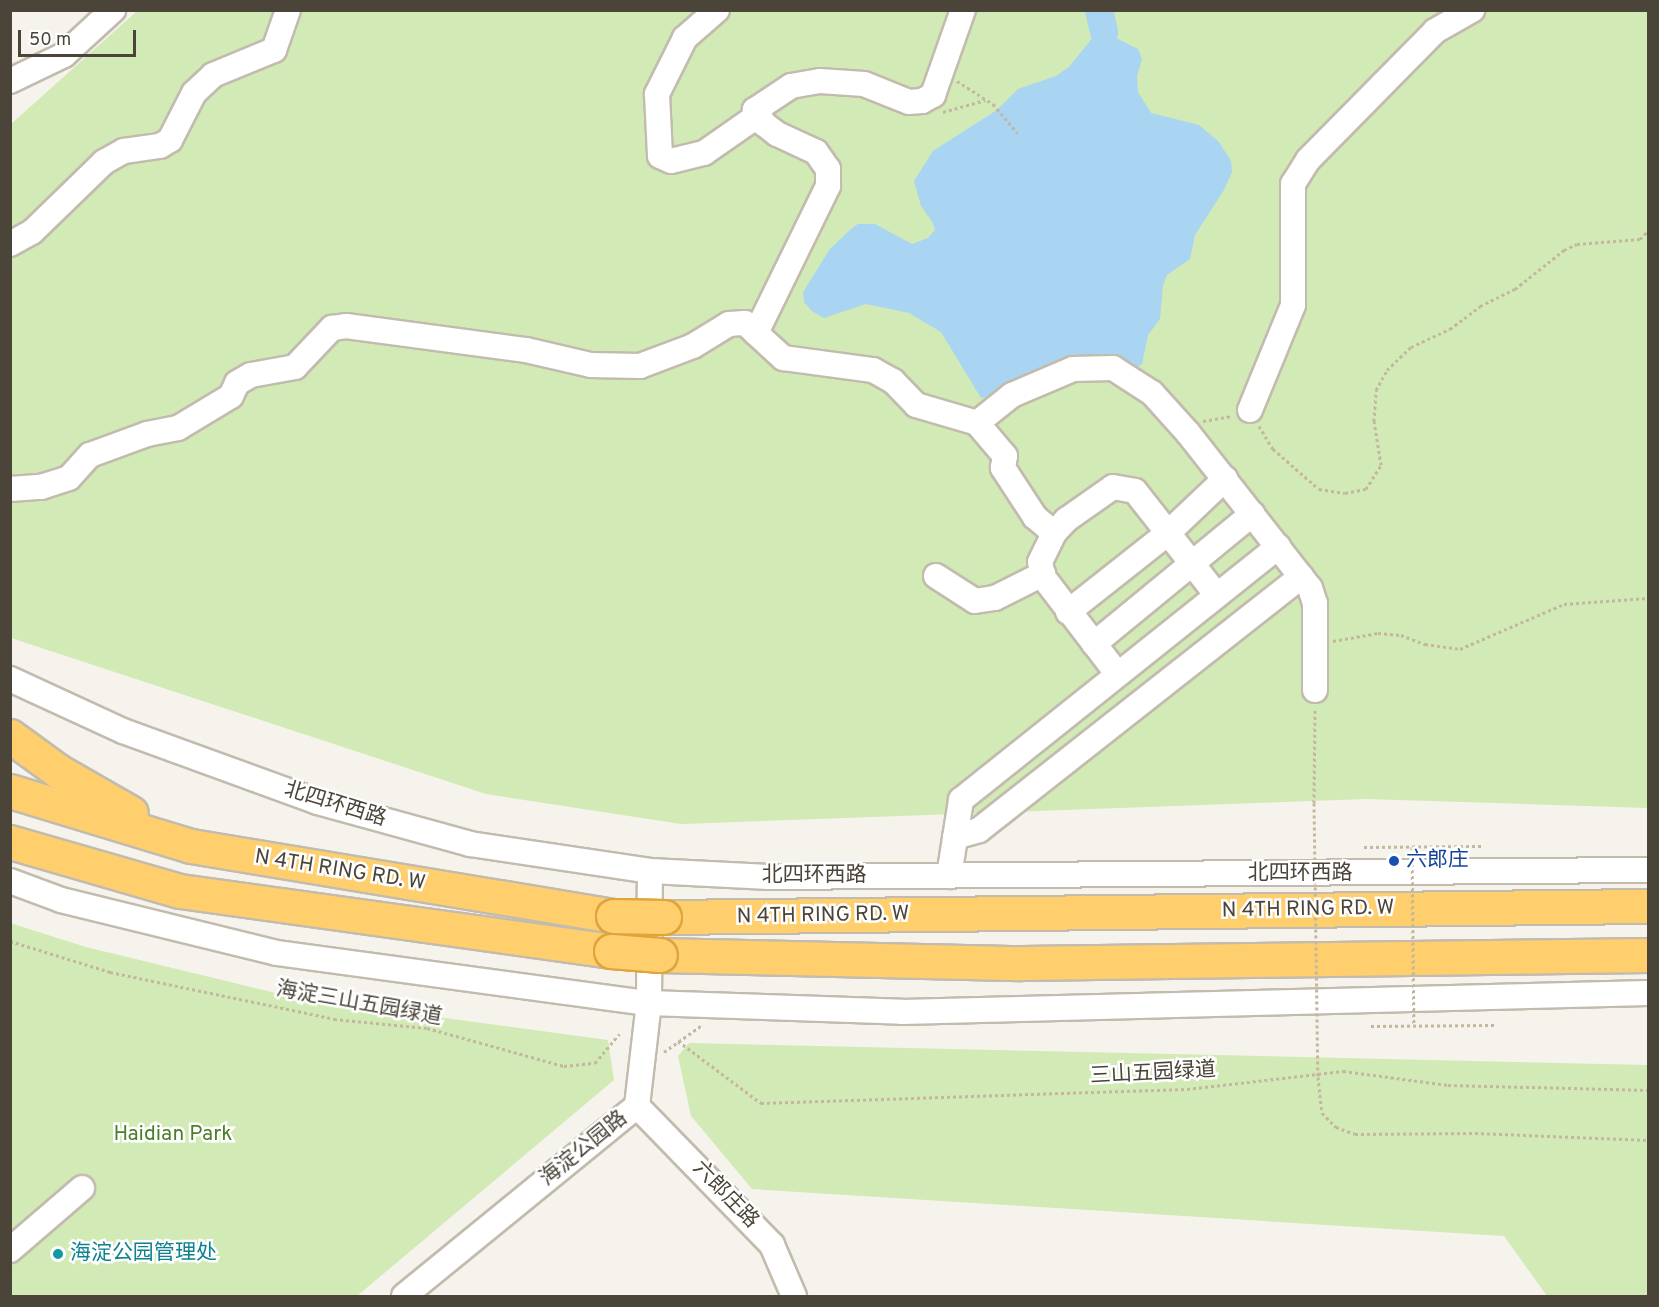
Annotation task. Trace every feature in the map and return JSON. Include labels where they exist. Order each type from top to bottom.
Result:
[{"type":"highway","points":[[10,736],[58,771]]},
{"type":"highway","points":[[10,744],[191,846]]},
{"type":"highway","name":"N 4TH RING RD. W","points":[[10,791],[191,846],[613,916],[1648,906]]},
{"type":"highway","name":"N 4TH RING RD. W","points":[[10,842],[180,891],[611,951],[660,955],[1020,963],[1648,955]]},
{"type":"street","points":[[10,81],[64,55],[113,10]]},
{"type":"street","points":[[10,244],[32,232],[104,162],[124,151],[160,146],[170,140],[194,93],[213,75],[274,50],[288,10]]},
{"type":"street","points":[[717,10],[685,38],[657,94],[660,156],[670,161],[704,153],[760,114]]},
{"type":"street","points":[[756,333],[828,186],[828,169],[816,152],[777,134],[764,124],[760,114],[755,110],[761,102],[791,86],[820,81],[864,84],[909,102],[922,101],[933,95],[963,10]]},
{"type":"street","points":[[1250,410],[1293,305],[1293,184],[1308,160],[1435,31],[1472,10]]},
{"type":"street","points":[[10,489],[41,487],[69,478],[90,455],[147,434],[178,428],[231,396],[237,383],[251,375],[295,367],[332,328],[346,326],[410,333],[526,350],[591,365],[640,366],[693,346],[729,324],[745,323],[783,358],[873,370],[893,381],[916,405],[977,423],[1005,456],[1003,468],[1035,517],[1054,533]]},
{"type":"street","points":[[977,423],[1012,395],[1073,369],[1113,368],[1152,393],[1184,428],[1301,577],[1315,603],[1315,690]]},
{"type":"street","points":[[1068,612],[1168,532],[1225,479]]},
{"type":"street","points":[[1116,672],[1068,612],[1043,574],[1040,562],[1054,533],[1066,520],[1113,487],[1135,491],[1194,562],[1216,594]]},
{"type":"street","points":[[1094,644],[1252,514]]},
{"type":"street","points":[[949,876],[961,801],[1116,672],[1278,547]]},
{"type":"street","points":[[936,576],[975,601],[995,598],[1043,574]]},
{"type":"street","points":[[955,837],[979,830],[1301,577]]},
{"type":"street","name":"北四环西路","points":[[10,679],[123,731],[318,802],[470,844],[650,870],[769,877],[1648,870]]},
{"type":"street","name":"海淀公园路","points":[[404,1296],[637,1106],[649,1003],[650,870]]},
{"type":"street","points":[[10,882],[61,900],[277,953],[649,1003],[902,1012],[1648,993]]},
{"type":"street","name":"六郎庄路","points":[[637,1106],[772,1245],[794,1296]]},
{"type":"street","points":[[10,1250],[82,1188]]},
{"type":"path","points":[[943,63],[969,92],[986,100],[1017,133]]},
{"type":"path","points":[[922,101],[932,112],[940,112],[986,100]]},
{"type":"path","points":[[1184,428],[1250,410],[1273,449],[1319,489],[1345,493],[1366,489],[1381,465],[1374,422],[1376,390],[1387,370],[1411,347],[1450,329],[1480,306],[1515,289],[1564,250],[1577,244],[1640,239],[1648,231]]},
{"type":"path","points":[[1315,644],[1378,633],[1460,649],[1564,604],[1648,598]]},
{"type":"path","points":[[1315,690],[1314,803],[1318,1077],[1322,1113],[1336,1127],[1355,1134],[1475,1133],[1648,1140]]},
{"type":"path","points":[[1412,846],[1414,1026]]},
{"type":"path","points":[[1364,847],[1481,846]]},
{"type":"path","name":"海淀三山五园绿道","points":[[10,941],[110,972],[334,1019],[427,1028],[564,1066],[595,1063],[620,1034]]},
{"type":"path","name":"三山五园绿道","points":[[706,1022],[678,1041],[761,1103],[1186,1089],[1344,1071],[1448,1085],[1648,1090]]},
{"type":"path","points":[[1371,1026],[1494,1025]]},
{"type":"green space","points":[[137,11],[1648,11],[1648,808],[1366,799],[681,824],[486,794],[11,638],[10,125]]},
{"type":"green space","name":"Haidian Park","points":[[10,923],[86,947],[296,998],[608,1040],[614,1080],[357,1296],[11,1296]]},
{"type":"green space","points":[[689,1043],[1648,1065],[1648,1296],[1547,1296],[1504,1236],[752,1189],[691,1116],[678,1056]]},
{"type":"water","points":[[1104,32],[1138,49],[1142,59],[1137,76],[1138,92],[1151,113],[1199,125],[1219,142],[1231,161],[1232,172],[1224,190],[1195,235],[1190,259],[1167,275],[1163,285],[1160,319],[1148,335],[1142,364],[1130,371],[1076,382],[1028,373],[998,396],[981,398],[941,332],[909,313],[866,304],[824,318],[812,311],[804,302],[803,292],[830,249],[858,224],[875,224],[912,244],[928,238],[935,230],[921,206],[914,181],[933,151],[997,110],[1018,89],[1056,76],[1069,67],[1093,37]]},
{"type":"waterway","points":[[1099,10],[1104,32]]},
{"type":"place","name":"六郎庄","points":[[1394,861]]},
{"type":"place","name":"海淀公园管理处","points":[[58,1254]]}]
